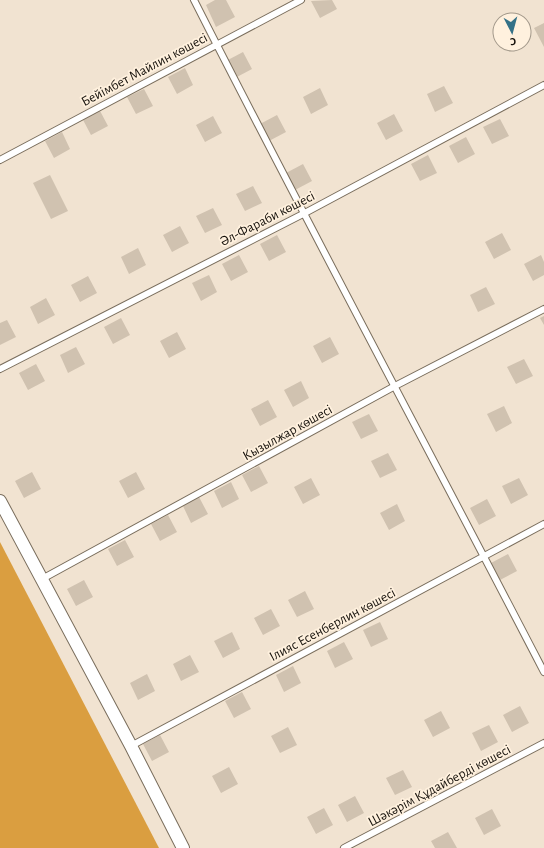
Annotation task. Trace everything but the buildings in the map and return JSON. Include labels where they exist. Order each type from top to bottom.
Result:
[{"type":"street","points":[[0,502],[131,746],[183,848]]},
{"type":"lane","points":[[194,0],[303,214],[395,386],[544,672]]},
{"type":"lane","name":"Бейімбет Майлин көшесі","points":[[0,160],[301,0]]},
{"type":"lane","name":"Әл-Фараби көшесі","points":[[0,369],[303,214],[544,85]]},
{"type":"lane","name":"Кызылжар көшесі","points":[[42,580],[395,386],[544,309]]},
{"type":"lane","name":"Ілияс Есенберлин көшесі","points":[[131,746],[544,524]]},
{"type":"lane","name":"Шәкәрім Құдайберді көшесі","points":[[344,848],[544,743]]},
{"type":"shaded area","points":[[0,542],[159,848],[0,848]]}]
